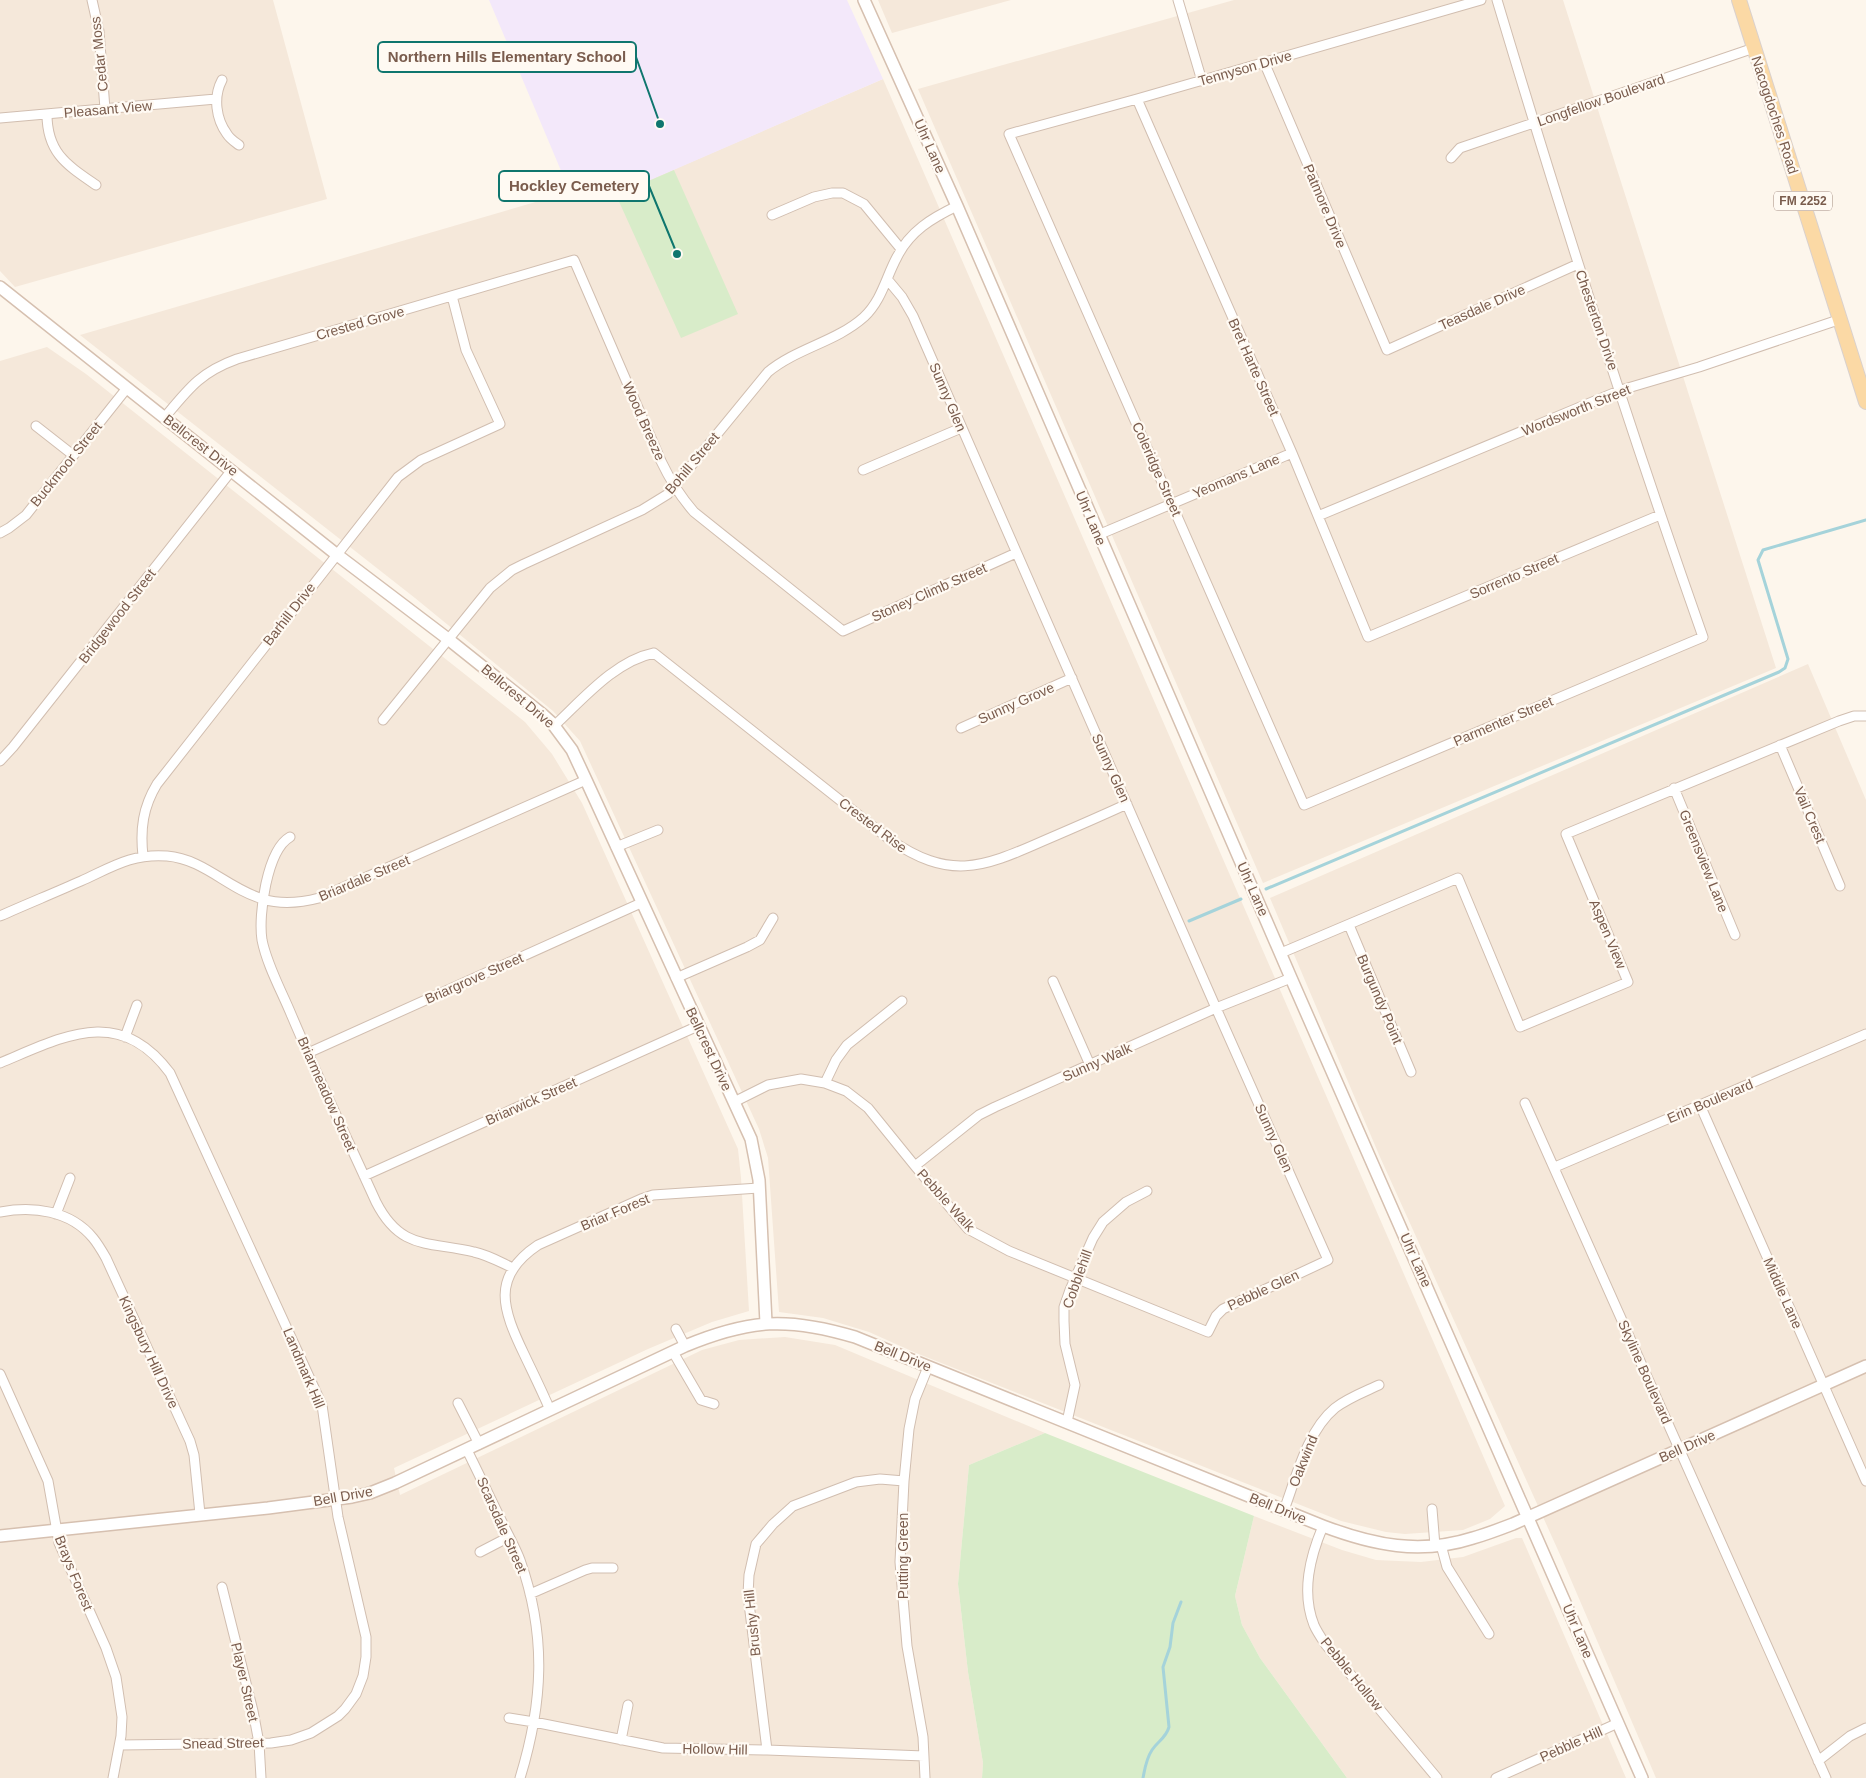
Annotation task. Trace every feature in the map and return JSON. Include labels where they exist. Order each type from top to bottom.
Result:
[{"type":"main road","name":"Nacogdoches Road","points":[[1738,0],[1866,402]]},
{"type":"street","name":"Cedar Moss","points":[[92,0],[98,31],[105,109]]},
{"type":"street","name":"Uhr Lane","points":[[864,0],[957,206],[1280,953],[1642,1778]]},
{"type":"street","points":[[1178,0],[1202,81]]},
{"type":"street","name":"Tennyson Drive","points":[[1009,134],[1202,81],[1480,0]]},
{"type":"street","name":"Chesterton Drive","points":[[1497,0],[1578,264],[1621,390],[1660,515],[1703,637]]},
{"type":"street","name":"Longfellow Boulevard","points":[[1451,158],[1460,148],[1754,48]]},
{"type":"street","name":"Patmore Drive","points":[[1264,62],[1386,350]]},
{"type":"street","points":[[222,80],[217,90],[216,99],[222,126],[228,136],[239,145]]},
{"type":"street","name":"Pleasant View","points":[[0,118],[216,99]]},
{"type":"street","name":"Bret Harte Street","points":[[1137,99],[1292,453],[1368,637]]},
{"type":"street","points":[[46,114],[48,134],[54,148],[71,168],[96,185]]},
{"type":"street","name":"Coleridge Street","points":[[1009,134],[1304,805]]},
{"type":"street","points":[[772,216],[814,197],[832,193],[843,193],[851,196],[867,208],[901,249]]},
{"type":"street","name":"Bohill Street","points":[[383,720],[490,588],[512,570],[642,510],[668,494],[768,372],[788,358],[849,329],[870,310],[881,294],[901,249],[908,238],[923,224],[957,206]]},
{"type":"street","name":"Crested Grove","points":[[165,417],[194,383],[218,366],[574,260]]},
{"type":"street","name":"Wood Breeze","points":[[574,260],[674,487],[694,512],[843,631]]},
{"type":"street","name":"Teasdale Drive","points":[[1386,350],[1578,264]]},
{"type":"street","name":"Sunny Glen","points":[[887,279],[902,296],[912,316],[1328,1260]]},
{"type":"street","name":"Bellcrest Drive","points":[[0,287],[336,554],[448,639],[554,726],[572,750],[751,1139],[759,1188],[766,1324]]},
{"type":"street","name":"Barhill Drive","points":[[142,856],[142,820],[156,784],[398,477],[413,464],[500,424],[466,350],[452,296]]},
{"type":"street","name":"Wordsworth Street","points":[[1318,516],[1621,390],[1699,367],[1841,319]]},
{"type":"street","name":"Buckmoor Street","points":[[0,533],[10,528],[26,514],[127,388]]},
{"type":"street","points":[[36,426],[73,455]]},
{"type":"street","points":[[863,470],[961,428]]},
{"type":"street","name":"Yeomans Lane","points":[[1098,535],[1292,453]]},
{"type":"street","name":"Bridgewood Street","points":[[0,761],[232,470]]},
{"type":"street","name":"Sorrento Street","points":[[1368,637],[1660,515]]},
{"type":"street","name":"Stoney Climb Street","points":[[843,631],[1016,553]]},
{"type":"street","name":"Parmenter Street","points":[[1304,805],[1703,637]]},
{"type":"street","name":"Crested Rise","points":[[554,726],[612,673],[642,655],[654,653],[889,839],[906,850],[930,861],[962,866],[985,864],[1007,857],[1127,804]]},
{"type":"street","name":"Sunny Grove","points":[[961,728],[1072,678]]},
{"type":"street","name":"Aspen View","points":[[1280,953],[1458,878],[1520,1027],[1628,982],[1566,834],[1839,721],[1854,716],[1866,716]]},
{"type":"street","name":"Vail Crest","points":[[1780,745],[1840,886]]},
{"type":"street","name":"Briardale Street","points":[[0,916],[80,882],[125,860],[142,856],[169,856],[189,860],[242,890],[264,900],[282,903],[301,903],[319,898],[586,780]]},
{"type":"street","name":"Greensview Lane","points":[[1674,788],[1735,935]]},
{"type":"street","points":[[616,847],[658,830]]},
{"type":"street","name":"Briarmeadow Street","points":[[290,837],[284,841],[272,859],[261,920],[262,940],[268,959],[308,1053],[380,1210],[389,1223],[415,1241],[430,1246],[475,1252],[496,1259],[513,1268]]},
{"type":"street","name":"Briargrove Street","points":[[308,1053],[641,903]]},
{"type":"street","points":[[676,978],[760,940],[773,918]]},
{"type":"street","name":"Burgundy Point","points":[[1350,925],[1411,1072]]},
{"type":"street","name":"Sunny Walk","points":[[915,1166],[979,1115],[1216,1008],[1291,978]]},
{"type":"street","points":[[1053,981],[1090,1065]]},
{"type":"street","points":[[825,1083],[836,1060],[847,1045],[902,1001]]},
{"type":"street","points":[[125,1037],[137,1005]]},
{"type":"street","name":"Briarwick Street","points":[[364,1176],[698,1026]]},
{"type":"street","name":"Landmark Hill","points":[[0,1063],[59,1038],[78,1033],[98,1032],[125,1037],[139,1043],[150,1051],[170,1073],[322,1404],[335,1499],[366,1637],[366,1657],[360,1685],[350,1702],[338,1716],[322,1727]]},
{"type":"street","name":"Erin Boulevard","points":[[1555,1168],[1866,1034]]},
{"type":"street","name":"Pebble Walk","points":[[734,1102],[757,1089],[789,1080],[801,1079],[825,1083],[846,1091],[868,1108],[968,1229],[996,1245],[1208,1332]]},
{"type":"street","name":"Skyline Boulevard","points":[[1525,1104],[1826,1778]]},
{"type":"street","name":"Middle Lane","points":[[1700,1105],[1866,1481]]},
{"type":"street","points":[[56,1214],[70,1178]]},
{"type":"street","name":"Briar Forest","points":[[513,1268],[524,1255],[538,1245],[653,1195],[759,1188]]},
{"type":"street","name":"Cobblehill","points":[[1067,1422],[1075,1385],[1065,1344],[1064,1307],[1092,1238],[1103,1222],[1126,1202],[1147,1191]]},
{"type":"street","name":"Kingsbury Hill Drive","points":[[0,1212],[15,1209],[40,1209],[69,1219],[86,1231],[106,1258],[190,1441],[194,1455],[200,1514]]},
{"type":"street","name":"Pebble Glen","points":[[1208,1332],[1216,1316],[1223,1308],[1328,1260]]},
{"type":"street","points":[[513,1268],[506,1290],[505,1303],[509,1323],[550,1410]]},
{"type":"street","name":"Bell Drive","points":[[0,1536],[268,1508],[352,1497],[377,1490],[467,1450],[685,1346],[732,1328],[766,1324],[786,1323],[832,1330],[855,1337],[1323,1526],[1366,1541],[1406,1547],[1438,1545],[1472,1539],[1513,1524],[1866,1366]]},
{"type":"street","points":[[676,1329],[685,1346]]},
{"type":"street","points":[[673,1352],[701,1400],[714,1404]]},
{"type":"street","name":"Putting Green","points":[[925,1778],[924,1756],[903,1608],[900,1562],[904,1481],[912,1412],[920,1382],[928,1367]]},
{"type":"street","name":"Brays Forest","points":[[0,1374],[48,1481],[56,1530],[65,1558],[106,1648],[116,1677],[122,1717],[120,1745],[113,1778]]},
{"type":"street","name":"Oakwind","points":[[1284,1510],[1311,1439],[1322,1422],[1336,1408],[1379,1385]]},
{"type":"street","points":[[458,1403],[479,1444]]},
{"type":"street","name":"Scarsdale Street","points":[[467,1450],[520,1559],[539,1637],[538,1695],[534,1722],[520,1778]]},
{"type":"street","name":"Brushy Hill","points":[[767,1750],[748,1595],[749,1575],[756,1544],[780,1517],[793,1506],[809,1499],[856,1482],[880,1479],[904,1481]]},
{"type":"street","points":[[1432,1509],[1438,1545],[1447,1567],[1489,1634]]},
{"type":"street","name":"Pebble Hollow","points":[[1323,1526],[1312,1556],[1308,1576],[1309,1604],[1314,1625],[1326,1646],[1437,1778]]},
{"type":"street","points":[[480,1552],[509,1537]]},
{"type":"street","points":[[530,1594],[585,1570],[613,1568]]},
{"type":"street","name":"Player Street","points":[[222,1588],[253,1711],[259,1743],[261,1778]]},
{"type":"street","points":[[622,1740],[628,1705]]},
{"type":"street","name":"Hollow Hill","points":[[509,1718],[663,1748],[924,1756]]},
{"type":"street","name":"Pebble Hill","points":[[1496,1778],[1618,1723]]},
{"type":"street","name":"Snead Street","points":[[120,1745],[259,1743],[291,1740],[322,1727]]},
{"type":"street","points":[[1818,1761],[1850,1736],[1866,1728]]},
{"type":"shaded area","points":[[0,0],[273,0],[327,199],[15,287],[0,271]]},
{"type":"shaded area","points":[[489,0],[847,0],[883,79],[616,195],[608,179],[570,192]]},
{"type":"shaded area","points":[[878,0],[1011,0],[892,33]]},
{"type":"shaded area","points":[[1234,0],[1563,0],[1776,668],[1263,883],[918,89]]},
{"type":"shaded area","points":[[883,79],[1505,1506],[1490,1519],[1463,1530],[1405,1534],[1386,1532],[1341,1521],[916,1353],[869,1332],[823,1318],[779,1312],[768,1158],[759,1129],[580,741],[553,711],[415,598],[80,335],[570,192],[608,179],[617,194]]},
{"type":"shaded area","points":[[47,347],[86,374],[525,722],[552,754],[582,803],[738,1149],[749,1311],[712,1322],[648,1349],[394,1468],[400,1495],[702,1350],[739,1340],[785,1337],[835,1345],[1045,1433],[969,1465],[958,1584],[968,1672],[983,1763],[982,1778],[0,1778],[0,361]]},
{"type":"shaded area","points":[[1808,664],[1866,800],[1866,1778],[1656,1778],[1562,1559],[1380,1157],[1270,898]]},
{"type":"shaded area","points":[[1254,1516],[1342,1550],[1376,1560],[1421,1562],[1463,1557],[1516,1538],[1522,1538],[1626,1778],[1347,1778],[1260,1658],[1242,1625],[1235,1596]]},
{"type":"green space","points":[[674,170],[738,314],[681,338],[616,195]]},
{"type":"green space","points":[[1045,1433],[1254,1516],[1235,1596],[1242,1625],[1260,1658],[1347,1778],[982,1778],[983,1763],[968,1672],[958,1584],[969,1465]]},
{"type":"waterway","points":[[1266,889],[1779,672],[1785,668],[1788,659],[1758,560],[1763,550],[1866,520]]},
{"type":"waterway","points":[[1189,921],[1241,899]]},
{"type":"waterway","points":[[1143,1778],[1150,1753],[1166,1734],[1169,1727],[1163,1667],[1170,1647],[1173,1623],[1181,1602]]},
{"type":"place","name":"Northern Hills Elementary School","points":[[660,124]]},
{"type":"place","name":"Hockley Cemetery","points":[[677,254]]}]
